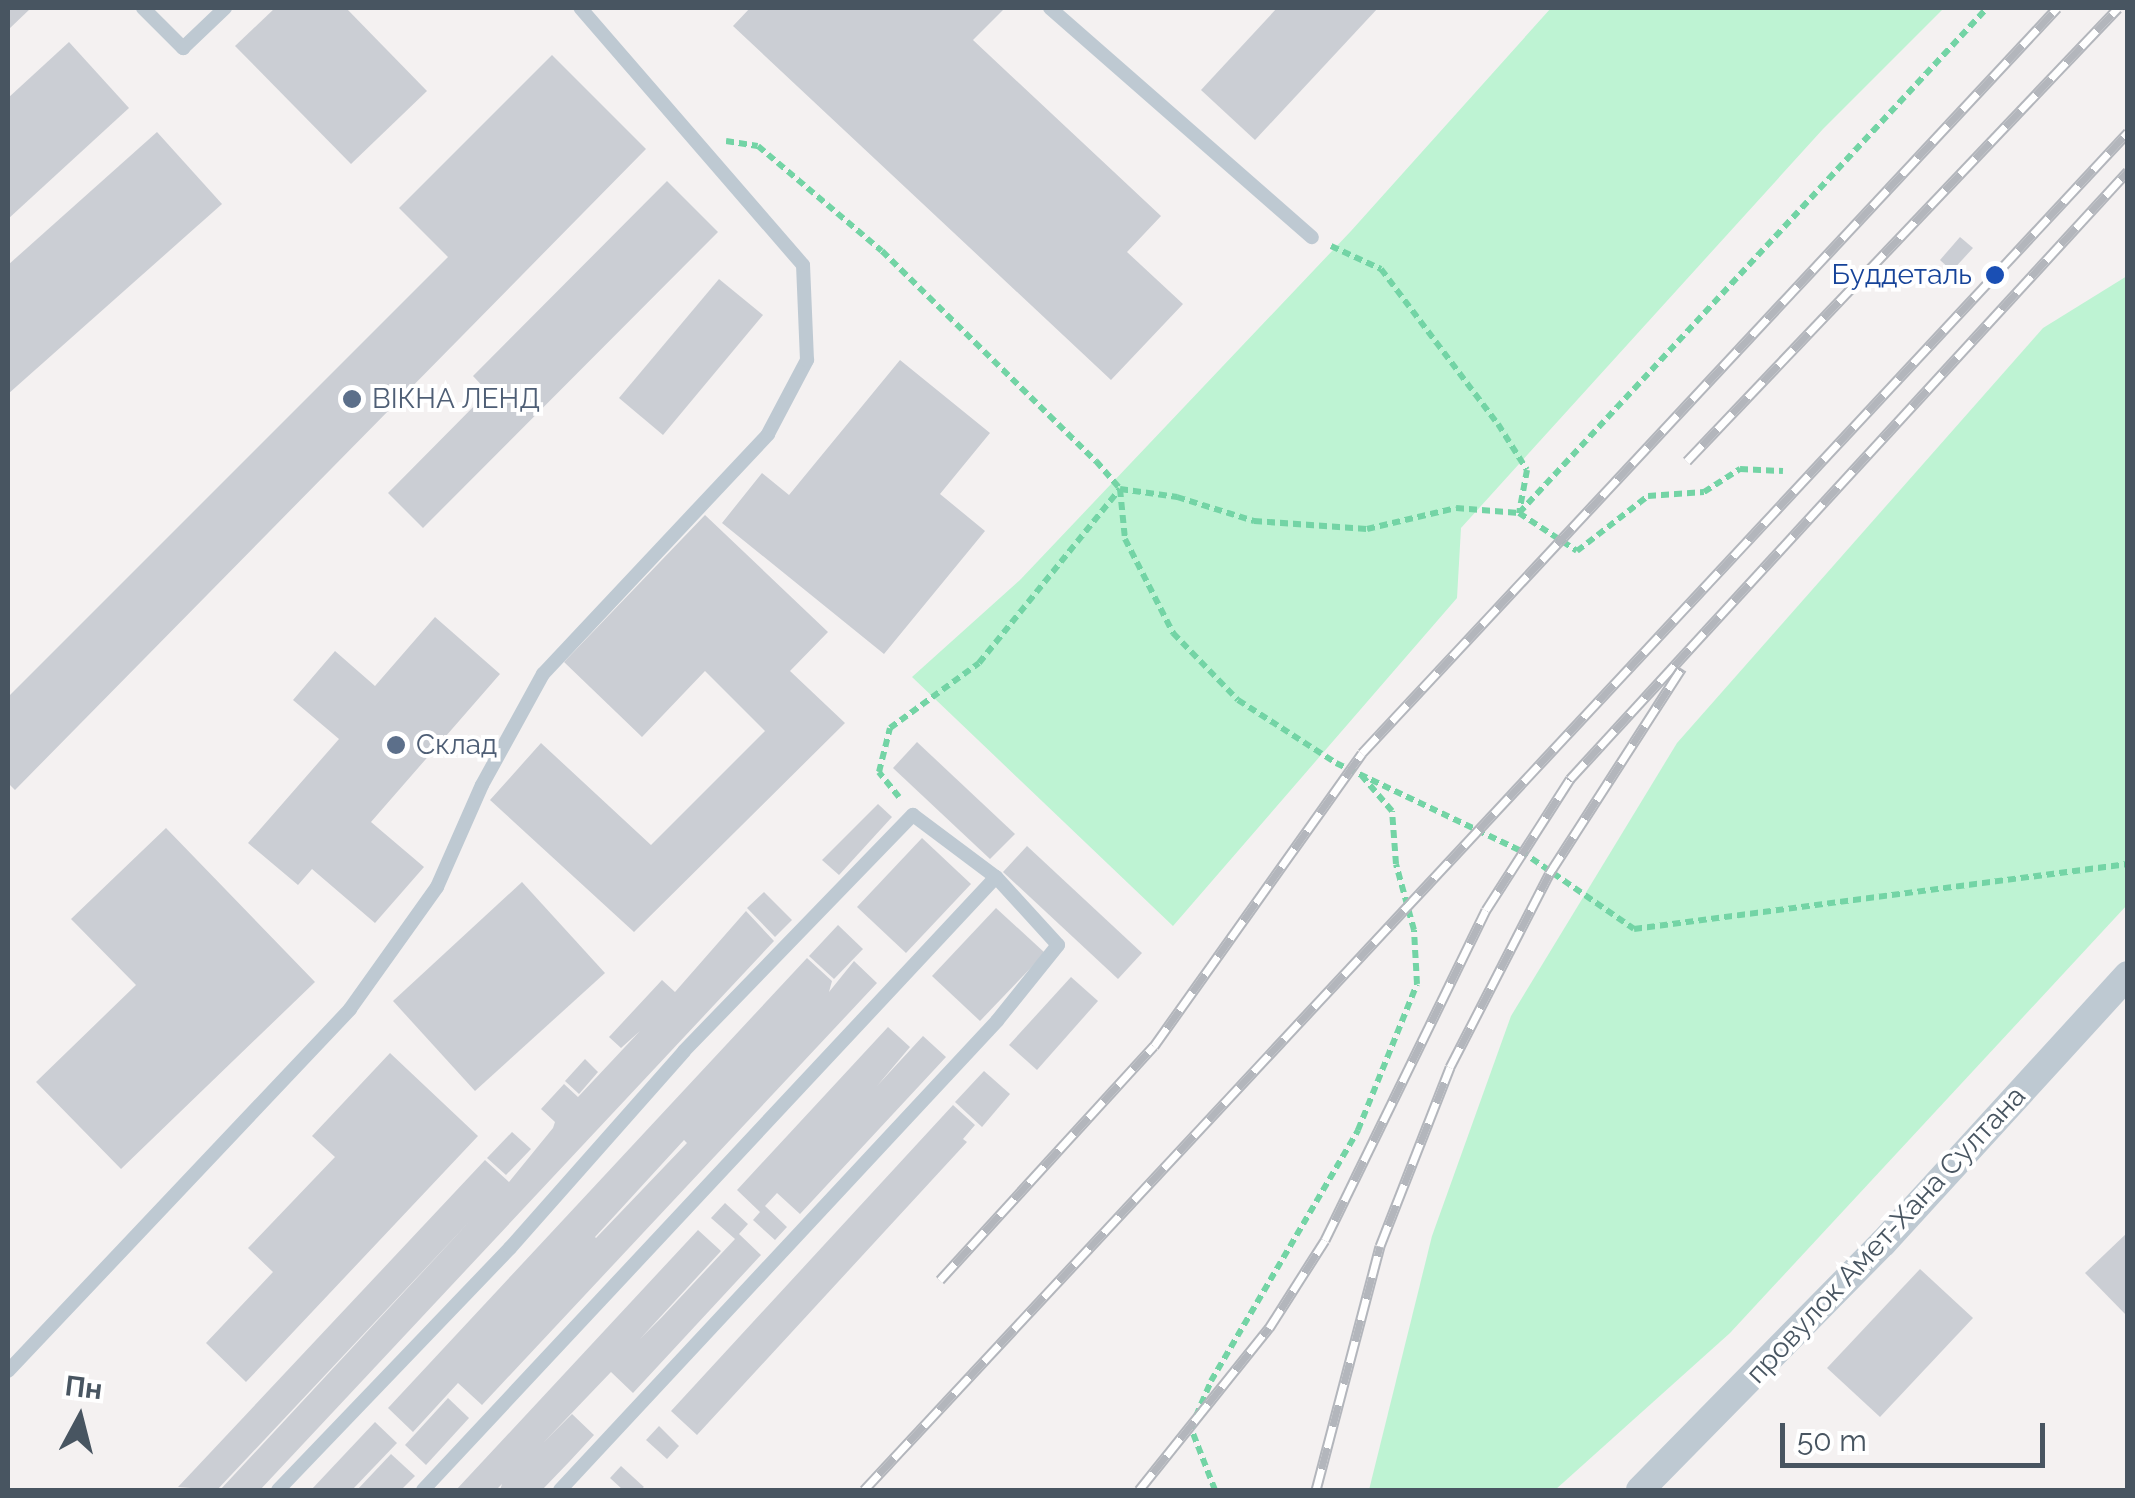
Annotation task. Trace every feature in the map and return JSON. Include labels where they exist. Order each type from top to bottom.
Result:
[{"type":"street","name":"провулок Амет-Хана Султана","points":[[1640,1490],[1883,1243],[2128,975]]},
{"type":"lane","points":[[143,8],[183,48],[225,8]]},
{"type":"lane","points":[[8,1370],[350,1008],[438,888],[482,785],[543,674],[768,434],[807,360],[802,266],[580,8]]},
{"type":"lane","points":[[1050,8],[1312,237]]},
{"type":"lane","points":[[278,1490],[522,1234],[684,1051],[914,815],[996,877],[1058,944],[997,1020],[560,1490]]},
{"type":"lane","points":[[423,1490],[996,877]]},
{"type":"path","points":[[1519,513],[1987,8]]},
{"type":"path","points":[[692,136],[758,146],[882,251],[1120,489],[1176,498],[1254,521],[1367,529],[1456,508],[1519,513],[1577,551],[1648,496],[1704,492],[1740,469],[1783,470]]},
{"type":"path","points":[[1312,237],[1381,269],[1498,424],[1527,470],[1519,513]]},
{"type":"path","points":[[1120,489],[1126,539],[1174,633],[1238,700],[1360,774],[1521,850],[1634,929],[2128,864]]},
{"type":"path","points":[[914,815],[879,772],[890,728],[979,664],[1120,489]]},
{"type":"path","points":[[1215,1490],[1191,1428],[1210,1381],[1358,1130],[1417,984],[1414,930],[1396,864],[1392,812],[1360,774]]},
{"type":"green space","points":[[1551,8],[1944,8],[1823,129],[1461,528],[1457,598],[1173,926],[912,677],[1020,580],[1351,231]]},
{"type":"green space","points":[[2127,276],[2127,905],[1730,1333],[1555,1490],[1369,1490],[1432,1236],[1511,1016],[1677,743],[2043,328]]},
{"type":"building","points":[[8,8],[31,8],[8,30]]},
{"type":"building","points":[[275,8],[346,8],[427,91],[351,164],[235,46]]},
{"type":"building","points":[[750,8],[1005,8],[973,40],[1161,216],[1127,252],[1183,304],[1111,380],[733,26]]},
{"type":"building","points":[[1277,8],[1378,8],[1255,140],[1201,90]]},
{"type":"building","points":[[69,42],[129,108],[8,219],[8,98]]},
{"type":"building","points":[[552,55],[646,149],[15,790],[8,783],[8,697],[448,257],[399,208]]},
{"type":"building","points":[[157,132],[222,204],[8,394],[8,265]]},
{"type":"building","points":[[667,181],[718,232],[423,528],[388,493],[488,392],[473,376]]},
{"type":"building","points":[[1960,237],[1973,248],[1952,271],[1940,260]]},
{"type":"building","points":[[719,279],[763,315],[663,435],[619,398]]},
{"type":"building","points":[[900,360],[990,433],[940,494],[985,531],[884,654],[722,523],[762,473],[789,495]]},
{"type":"building","points":[[705,515],[828,632],[790,671],[845,723],[634,932],[490,800],[541,743],[651,845],[765,731],[705,671],[642,737],[564,662]]},
{"type":"building","points":[[435,617],[500,674],[371,822],[424,867],[375,923],[312,869],[298,885],[248,843],[339,739],[293,700],[335,651],[375,686]]},
{"type":"building","points":[[917,742],[1015,834],[990,859],[893,768]]},
{"type":"building","points":[[878,804],[892,817],[839,875],[822,860]]},
{"type":"building","points":[[166,828],[315,982],[121,1169],[36,1082],[136,985],[71,919]]},
{"type":"building","points":[[922,838],[971,884],[906,953],[857,907]]},
{"type":"building","points":[[1027,846],[1142,953],[1118,979],[1003,872]]},
{"type":"building","points":[[522,882],[605,973],[475,1091],[393,1001]]},
{"type":"building","points":[[764,892],[792,920],[775,937],[747,908]]},
{"type":"building","points":[[996,908],[1045,953],[980,1021],[932,976]]},
{"type":"building","points":[[746,911],[774,941],[260,1490],[220,1490],[469,1222],[217,1490],[178,1487],[485,1160],[509,1182],[553,1128],[555,1122],[541,1109],[564,1084],[578,1097],[640,1031],[621,1048],[609,1037],[662,980],[675,992]]},
{"type":"building","points":[[838,925],[863,949],[834,979],[809,956]]},
{"type":"building","points":[[807,958],[832,981],[829,992],[854,961],[877,983],[482,1405],[458,1383],[413,1432],[388,1408]],"holes":[[[684,1140],[687,1143],[596,1238]]]},
{"type":"building","points":[[1071,977],[1098,1001],[1037,1070],[1009,1045]]},
{"type":"building","points":[[888,1027],[910,1047],[877,1086],[923,1036],[946,1057],[800,1214],[777,1193],[765,1206],[787,1227],[775,1240],[753,1220],[760,1212],[737,1190]]},
{"type":"building","points":[[390,1053],[478,1136],[246,1382],[206,1343],[273,1272],[248,1248],[335,1157],[312,1136]]},
{"type":"building","points":[[585,1059],[598,1072],[579,1094],[565,1081]]},
{"type":"building","points":[[984,1071],[1010,1094],[982,1127],[955,1102]]},
{"type":"building","points":[[953,1105],[975,1125],[963,1139],[967,1142],[697,1435],[671,1411]]},
{"type":"building","points":[[512,1132],[531,1149],[506,1175],[487,1158]]},
{"type":"building","points":[[725,1203],[748,1224],[739,1234],[761,1255],[633,1393],[611,1372],[543,1443],[572,1414],[594,1435],[569,1462],[542,1490],[500,1490],[502,1484],[496,1490],[456,1490],[698,1230],[721,1251],[640,1339],[662,1317],[735,1239],[711,1218]]},
{"type":"building","points":[[2128,1232],[2128,1317],[2085,1273]]},
{"type":"building","points":[[1920,1269],[1973,1318],[1880,1417],[1827,1368]]},
{"type":"building","points":[[448,1398],[469,1418],[426,1465],[405,1445]]},
{"type":"building","points":[[375,1422],[397,1443],[352,1490],[311,1490]]},
{"type":"building","points":[[659,1426],[679,1446],[667,1459],[646,1440]]},
{"type":"building","points":[[391,1454],[415,1476],[401,1490],[357,1490]]},
{"type":"building","points":[[621,1466],[644,1487],[623,1490],[610,1478]]},
{"type":"railway","points":[[940,1280],[1154,1046],[1362,753],[2057,8]]},
{"type":"railway","points":[[1687,461],[2118,8]]},
{"type":"railway","points":[[864,1490],[2128,132]]},
{"type":"railway","points":[[1139,1490],[1269,1328],[1325,1240],[1486,910],[1570,779],[2128,171]]},
{"type":"railway","points":[[1316,1490],[1380,1246],[1450,1067],[1549,874],[1682,668]]},
{"type":"place","name":"Буддеталь","points":[[1995,275]]},
{"type":"place","name":"ВІКНА ЛЕНД","points":[[352,399]]},
{"type":"place","name":"Склад","points":[[396,745]]}]
